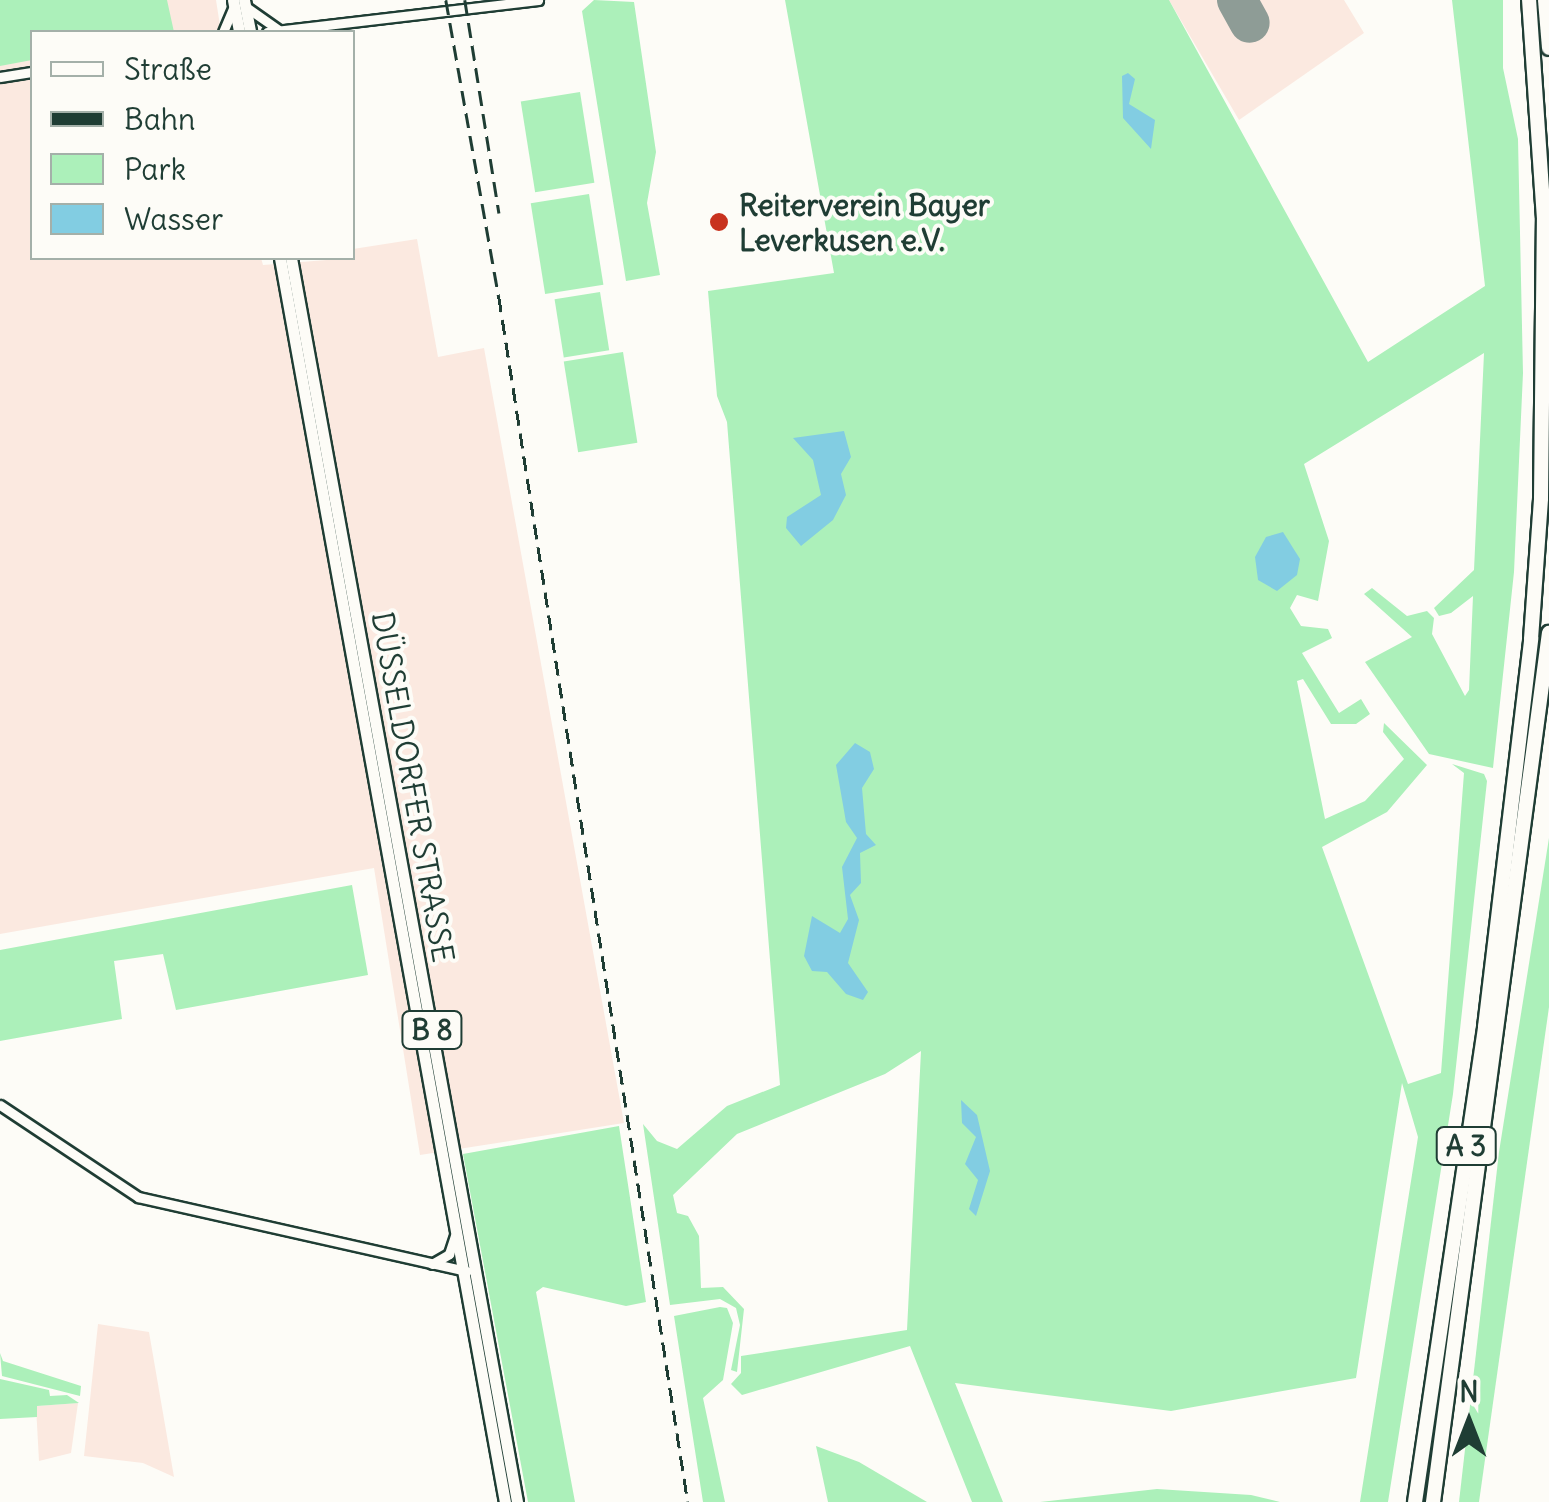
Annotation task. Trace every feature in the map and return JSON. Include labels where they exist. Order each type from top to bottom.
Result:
[{"type":"highway","name":"A 3","points":[[1433,1498],[1526,767],[1541,498],[1544,219],[1529,0]]},
{"type":"highway","points":[[1545,0],[1549,48]]},
{"type":"highway","name":"A 3","points":[[1526,767],[1549,633]]},
{"type":"highway","name":"A 3","points":[[1416,1500],[1523,795]]},
{"type":"main road","points":[[238,30],[239,3]]},
{"type":"main road","points":[[239,3],[249,30]]},
{"type":"main road","name":"DÜSSELDORFER STRASSE","points":[[280,260],[307,378],[362,679],[469,1271],[505,1502]]},
{"type":"main road","name":"DÜSSELDORFER STRASSE","points":[[292,260],[307,378]]},
{"type":"main road","name":"DÜSSELDORFER STRASSE","points":[[362,679],[456,1232],[469,1271],[518,1502]]},
{"type":"street","points":[[287,30],[538,0]]},
{"type":"street","points":[[224,30],[239,3],[278,30]]},
{"type":"street","points":[[0,78],[30,72]]},
{"type":"street","points":[[0,1106],[138,1197],[469,1271]]},
{"type":"street","points":[[430,1265],[450,1254],[456,1232]]},
{"type":"shaded area","points":[[0,0],[216,0],[221,30],[30,30],[30,260],[262,260],[263,265],[355,260],[355,249],[417,239],[438,357],[484,348],[624,1123],[420,1155],[374,868],[0,934]]},
{"type":"shaded area","points":[[1169,0],[1344,0],[1364,33],[1239,120]]},
{"type":"shaded area","points":[[98,1324],[149,1332],[174,1477],[143,1463],[84,1456]]},
{"type":"shaded area","points":[[78,1403],[71,1453],[39,1461],[36,1406]]},
{"type":"green space","points":[[0,0],[167,0],[174,30],[30,30],[30,60],[0,66]]},
{"type":"green space","points":[[594,0],[634,2],[656,152],[647,203],[660,275],[626,281],[582,11]]},
{"type":"green space","points":[[785,0],[1169,0],[1368,362],[1485,286],[1452,0],[1503,0],[1503,68],[1518,139],[1523,373],[1514,572],[1493,768],[1429,754],[1365,662],[1412,637],[1364,594],[1372,588],[1407,616],[1427,611],[1434,618],[1432,634],[1465,696],[1469,690],[1473,596],[1451,613],[1439,616],[1434,608],[1474,570],[1484,353],[1304,464],[1329,541],[1318,601],[1297,595],[1290,608],[1301,626],[1328,629],[1332,638],[1302,653],[1339,713],[1361,699],[1370,714],[1356,724],[1331,724],[1303,679],[1297,681],[1325,819],[1365,801],[1404,759],[1383,732],[1384,723],[1427,765],[1387,812],[1322,847],[1408,1084],[1441,1073],[1464,773],[1452,764],[1484,774],[1487,781],[1453,1094],[1388,1502],[1360,1502],[1418,1137],[1402,1083],[1356,1378],[1171,1411],[955,1383],[1003,1502],[972,1502],[910,1346],[742,1395],[731,1384],[741,1373],[741,1356],[907,1330],[921,1051],[885,1074],[737,1134],[673,1195],[677,1213],[688,1216],[699,1236],[701,1288],[723,1287],[744,1309],[737,1372],[731,1370],[740,1325],[736,1308],[720,1299],[670,1305],[643,1124],[657,1141],[677,1149],[727,1106],[780,1085],[727,422],[717,396],[708,291],[834,273]]},
{"type":"green space","points":[[580,92],[594,183],[535,192],[521,101]]},
{"type":"green space","points":[[589,194],[603,285],[545,294],[531,203]]},
{"type":"green space","points":[[600,292],[609,350],[564,357],[555,299]]},
{"type":"green space","points":[[623,352],[637,443],[578,452],[564,361]]},
{"type":"green space","points":[[1549,838],[1549,1007],[1479,1502],[1459,1502],[1499,1152]]},
{"type":"green space","points":[[352,885],[368,975],[176,1010],[163,954],[114,961],[122,1019],[0,1041],[0,950]]},
{"type":"green space","points":[[619,1126],[646,1302],[626,1306],[543,1287],[536,1292],[575,1502],[528,1502],[463,1154]]},
{"type":"green space","points":[[727,1308],[733,1323],[723,1380],[703,1398],[725,1502],[703,1502],[674,1316]]},
{"type":"green space","points":[[0,1353],[3,1361],[81,1386],[80,1396],[2,1376]]},
{"type":"green space","points":[[0,1379],[49,1390],[50,1396],[67,1395],[79,1403],[37,1406],[37,1417],[0,1419]]},
{"type":"green space","points":[[816,1446],[859,1462],[927,1502],[828,1502]]},
{"type":"green space","points":[[1157,1489],[1251,1495],[1280,1502],[1040,1502]]},
{"type":"water","points":[[1128,73],[1135,79],[1129,104],[1155,120],[1151,149],[1123,118],[1122,76]]},
{"type":"water","points":[[844,431],[851,457],[841,474],[846,495],[833,520],[801,546],[786,528],[787,517],[821,495],[813,460],[793,438]]},
{"type":"water","points":[[1283,532],[1300,559],[1297,575],[1277,591],[1258,580],[1255,557],[1266,537]]},
{"type":"water","points":[[855,743],[870,752],[874,769],[862,788],[866,834],[876,845],[860,853],[861,883],[850,895],[859,920],[848,963],[868,992],[863,1000],[846,994],[827,972],[812,971],[804,956],[812,916],[840,933],[848,919],[842,867],[857,838],[846,822],[836,765]]},
{"type":"water","points":[[961,1100],[977,1115],[990,1171],[976,1216],[969,1209],[978,1180],[965,1164],[976,1137],[962,1123]]},
{"type":"runway","points":[[1237,0],[1250,23]]},
{"type":"railway","points":[[446,0],[499,297],[688,1502]]},
{"type":"railway","points":[[465,0],[499,213]]},
{"type":"place","name":"Reiterverein Bayer Leverkusen e.V.","points":[[719,222]]}]
